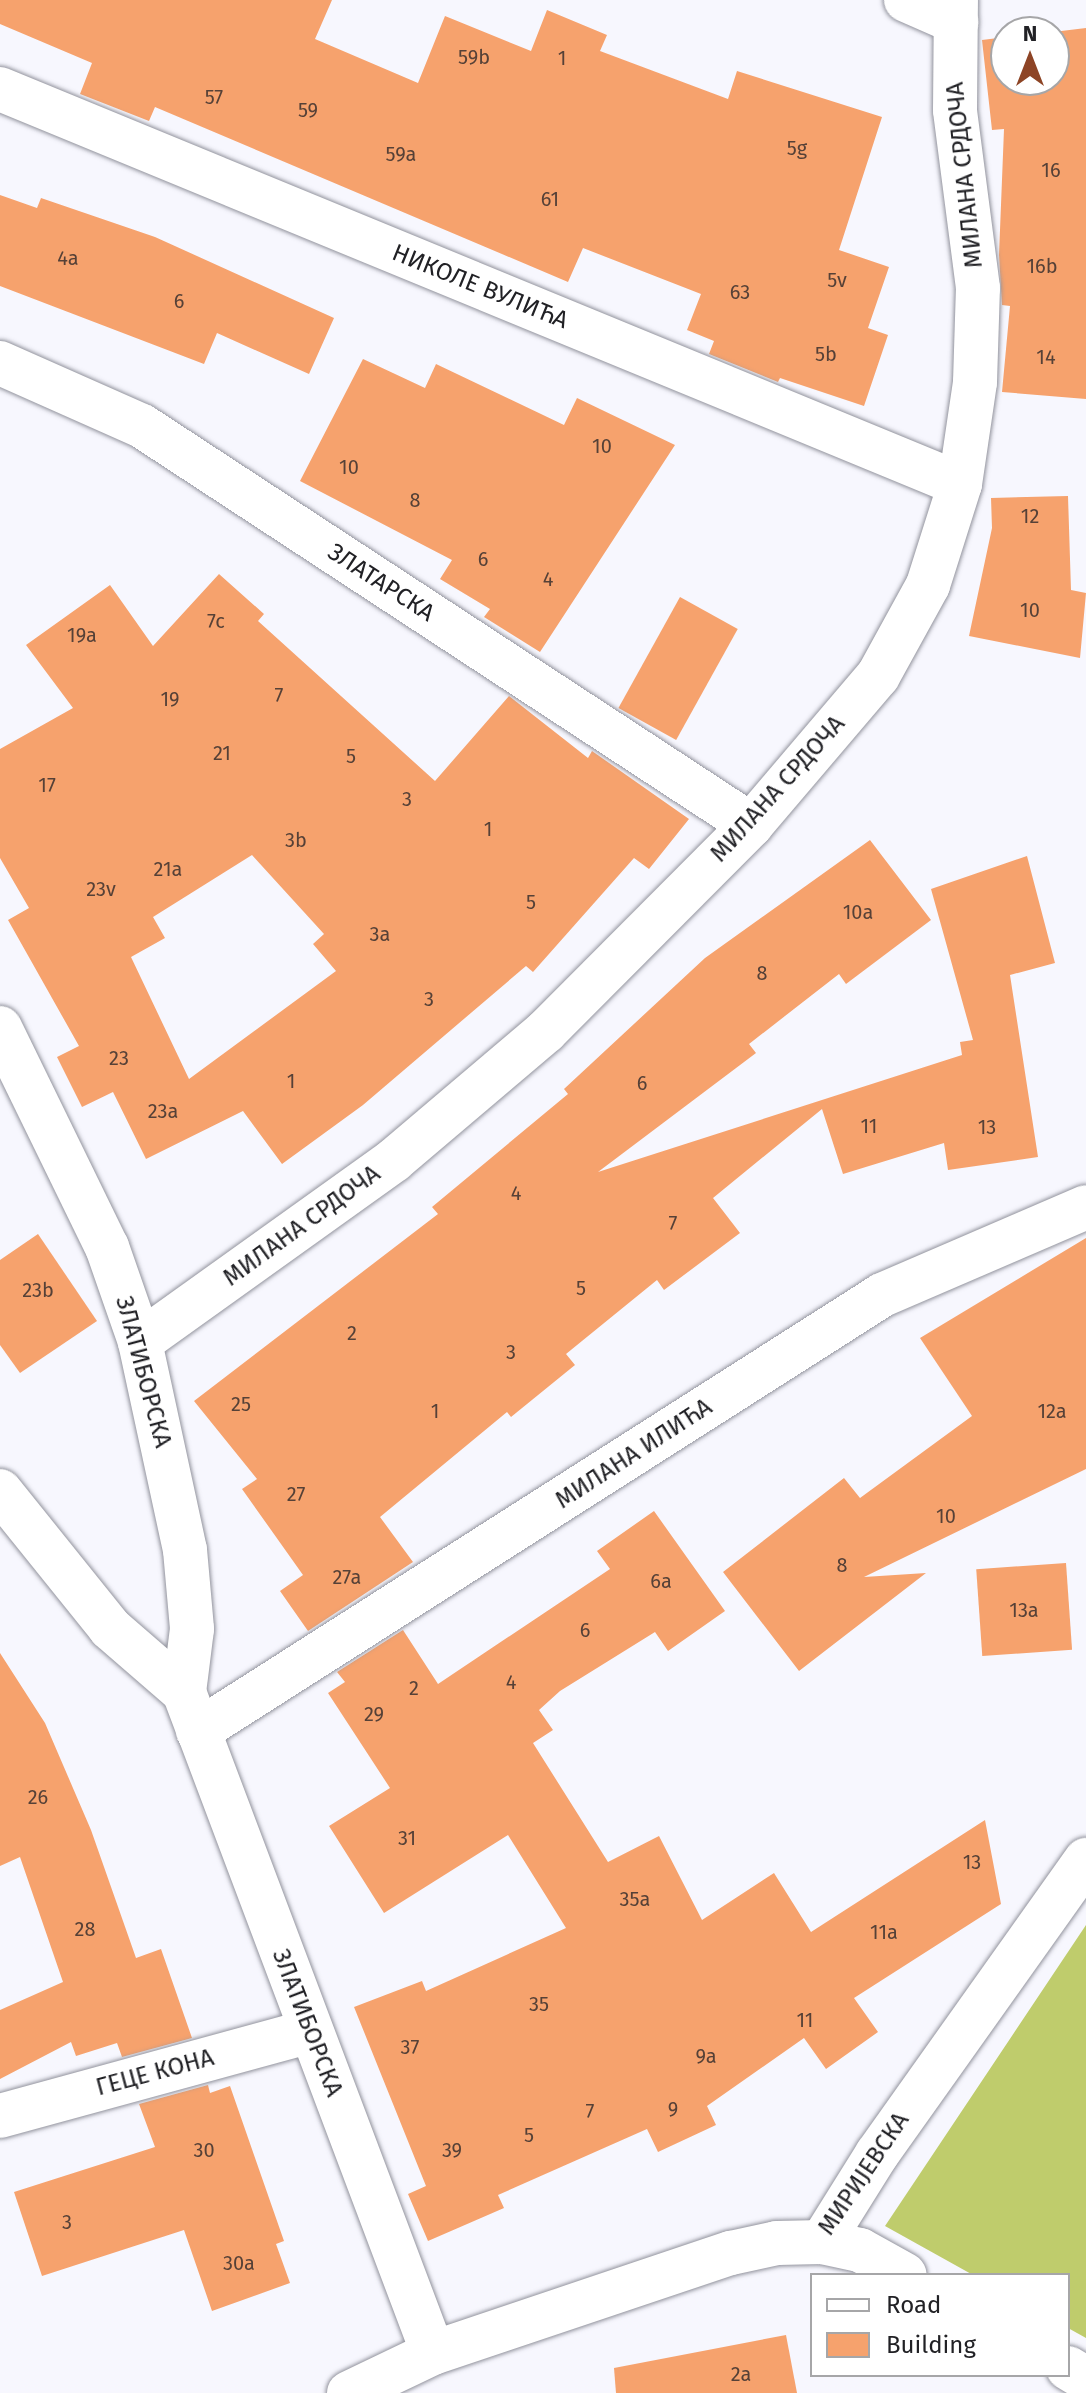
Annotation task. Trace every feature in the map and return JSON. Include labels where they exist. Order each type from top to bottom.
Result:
[{"type":"street","points":[[906,0],[956,11]]},
{"type":"street","name":"МИЛАНА СРДОЧА","points":[[140,1342],[394,1160],[546,1031],[751,825],[878,676],[928,585],[960,484],[975,382],[978,288],[955,110],[956,11]]},
{"type":"street","name":"НИКОЛЕ ВУЛИЋА","points":[[0,89],[960,484]]},
{"type":"street","name":"ЗЛАТАРСКА","points":[[0,363],[165,440],[751,825]]},
{"type":"street","name":"ЗЛАТИБОРСКА","points":[[0,1028],[107,1247],[140,1342],[185,1550],[192,1629],[191,1712],[433,2353]]},
{"type":"street","name":"МИЛАНА ИЛИЋА","points":[[191,1712],[882,1295],[1086,1207]]},
{"type":"street","name":"ЗЛАТИБОРСКА","points":[[0,1491],[110,1628],[191,1712]]},
{"type":"street","name":"МИРИЈЕВСКА","points":[[349,2393],[433,2353],[731,2253],[777,2243],[822,2242],[877,2154],[1086,1860]]},
{"type":"street","name":"ГЕЦЕ КОНА","points":[[0,2116],[311,2031]]},
{"type":"street","points":[[822,2242],[860,2250],[901,2273]]},
{"type":"green space","points":[[1086,1925],[1086,2338],[1070,2329],[1070,2273],[969,2273],[885,2226]]},
{"type":"building","points":[[0,0],[332,0],[315,39],[418,83],[445,16],[531,51],[547,10],[607,35],[600,51],[728,99],[737,71],[882,117],[839,250],[889,267],[868,328],[888,335],[864,406],[780,378],[778,382],[709,354],[714,341],[687,330],[701,294],[583,248],[568,282],[155,107],[149,121],[80,94],[92,63],[0,24]]},
{"type":"building","points":[[1086,28],[1086,399],[1002,392],[1010,306],[1002,305],[999,255],[1004,129],[992,130],[982,40],[990,39],[990,96],[1070,96],[1070,30]]},
{"type":"building","points":[[0,195],[37,208],[41,198],[155,237],[334,318],[309,374],[217,333],[204,364],[0,286]]},
{"type":"building","points":[[363,359],[425,388],[436,364],[564,425],[577,398],[675,445],[540,652],[484,617],[490,609],[440,579],[452,560],[300,481]]},
{"type":"building","points":[[1068,496],[1071,590],[1086,593],[1080,658],[969,636],[992,528],[991,498]]},
{"type":"building","points":[[219,574],[264,614],[258,621],[435,781],[509,696],[588,758],[592,751],[689,819],[649,869],[634,858],[533,972],[526,966],[363,1105],[282,1164],[243,1111],[146,1159],[113,1092],[82,1107],[57,1057],[79,1046],[8,920],[29,908],[0,858],[0,749],[73,708],[26,645],[110,585],[153,646]],"holes":[[[252,855],[324,934],[313,944],[336,971],[189,1079],[131,957],[165,938],[153,917]]]},
{"type":"building","points":[[680,597],[738,629],[676,740],[618,708]]},
{"type":"building","points":[[870,840],[931,920],[846,984],[839,974],[749,1044],[756,1053],[598,1172],[962,1055],[960,1042],[973,1040],[931,889],[1027,856],[1055,963],[1010,975],[1038,1157],[948,1170],[944,1143],[843,1174],[822,1109],[713,1198],[740,1233],[664,1290],[657,1280],[566,1354],[575,1365],[511,1417],[507,1412],[380,1517],[413,1562],[308,1631],[280,1591],[303,1575],[242,1489],[257,1479],[194,1401],[438,1214],[432,1207],[568,1094],[564,1089],[705,958]]},
{"type":"building","points":[[38,1234],[97,1321],[20,1373],[0,1345],[0,1260]]},
{"type":"building","points":[[1086,1238],[1086,1469],[864,1577],[926,1573],[799,1671],[723,1572],[844,1478],[860,1498],[972,1416],[920,1338]]},
{"type":"building","points":[[654,1511],[725,1611],[668,1651],[655,1632],[560,1691],[539,1710],[553,1730],[533,1743],[608,1862],[659,1836],[702,1920],[774,1873],[811,1932],[985,1820],[1001,1904],[854,1998],[878,2032],[826,2069],[804,2038],[707,2106],[716,2125],[658,2152],[647,2129],[498,2195],[504,2208],[428,2241],[408,2194],[426,2186],[354,2007],[422,1981],[426,1991],[566,1928],[508,1835],[384,1913],[329,1826],[390,1788],[328,1693],[345,1682],[337,1672],[403,1630],[438,1684],[610,1569],[597,1551]]},
{"type":"building","points":[[1066,1563],[1072,1650],[982,1656],[976,1569]]},
{"type":"building","points":[[0,1653],[45,1723],[91,1830],[136,1958],[161,1949],[192,2038],[122,2057],[117,2043],[76,2056],[71,2042],[0,2079],[0,2010],[63,1982],[20,1857],[0,1866]]},
{"type":"building","points":[[208,2085],[210,2093],[230,2086],[284,2241],[276,2244],[290,2283],[212,2311],[184,2230],[42,2276],[14,2192],[155,2147],[139,2104]]},
{"type":"building","points":[[786,2335],[797,2393],[616,2393],[614,2368]]}]
